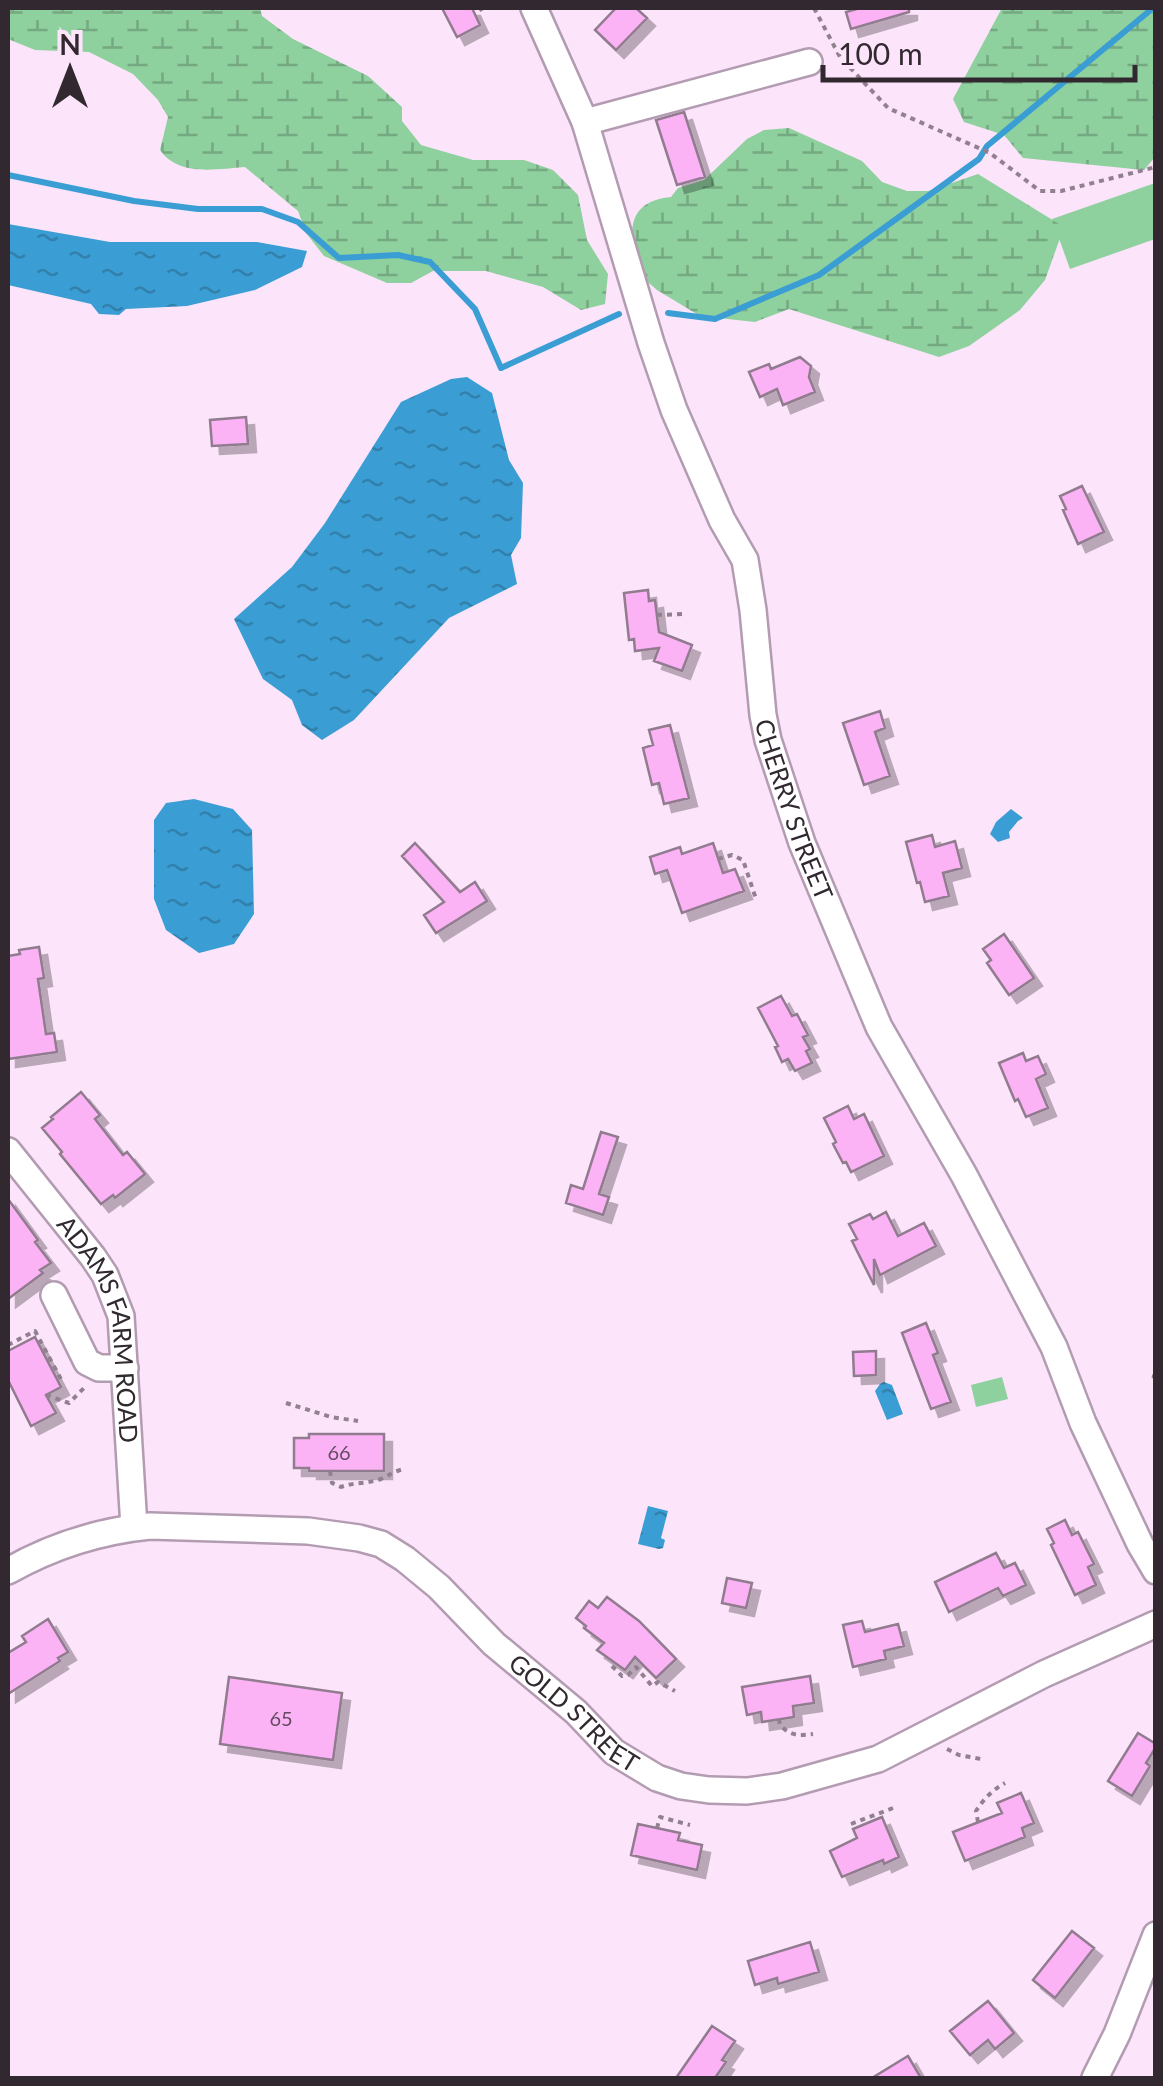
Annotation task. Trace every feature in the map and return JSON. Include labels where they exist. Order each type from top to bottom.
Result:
[{"type":"street","name":"CHERRY STREET","points":[[534,8],[585,122],[662,377],[722,520],[744,560],[768,740],[802,843],[879,1027],[964,1174],[1054,1347],[1083,1423],[1156,1571]]},
{"type":"street","points":[[585,122],[809,62]]},
{"type":"street","name":"ADAMS FARM ROAD","points":[[8,1151],[93,1257],[120,1316],[134,1527]]},
{"type":"street","points":[[54,1295],[87,1362],[99,1368],[126,1368]]},
{"type":"street","name":"GOLD STREET","points":[[8,1571],[68,1543],[134,1527],[179,1525],[308,1531],[381,1544],[439,1587],[494,1644],[576,1712],[614,1752],[657,1778],[709,1790],[746,1791],[782,1786],[878,1760],[1044,1674],[1156,1624]]},
{"type":"street","points":[[1095,2078],[1156,1936]]},
{"type":"path","points":[[814,8],[840,57],[888,108],[990,153],[1040,190],[1061,190],[1156,167]]},
{"type":"path","points":[[657,616],[685,614]]},
{"type":"path","points":[[718,859],[732,854],[743,860],[756,899]]},
{"type":"path","points":[[8,1346],[35,1330],[63,1383]]},
{"type":"path","points":[[48,1355],[55,1352]]},
{"type":"path","points":[[46,1395],[69,1402],[85,1387],[87,1362]]},
{"type":"path","points":[[286,1403],[331,1418],[358,1421]]},
{"type":"path","points":[[330,1471],[332,1483],[341,1486],[380,1479],[404,1469]]},
{"type":"path","points":[[612,1666],[622,1676],[636,1667],[652,1686],[658,1682],[674,1691]]},
{"type":"path","points":[[779,1719],[790,1734],[813,1734]]},
{"type":"path","points":[[940,1746],[981,1759]]},
{"type":"path","points":[[978,1822],[976,1812],[980,1805],[1005,1783]]},
{"type":"path","points":[[851,1824],[893,1808]]},
{"type":"path","points":[[657,1828],[660,1818],[690,1826]]},
{"type":"green space","points":[[8,8],[260,8],[262,16],[293,39],[368,76],[402,107],[402,121],[421,145],[473,160],[524,160],[553,170],[578,195],[587,240],[608,274],[605,304],[581,310],[543,287],[486,271],[433,271],[411,283],[387,283],[324,256],[306,233],[298,211],[245,167],[188,168],[168,159],[160,150],[168,117],[133,74],[89,52],[35,50],[8,39]]},
{"type":"green space","points":[[1002,8],[1155,8],[1155,157],[1144,170],[1023,158],[1004,135],[964,122],[953,99]]},
{"type":"green space","points":[[789,128],[862,161],[882,182],[907,191],[928,191],[978,174],[1064,227],[1045,280],[1020,310],[969,346],[939,357],[789,309],[755,322],[700,316],[657,290],[634,270],[632,232],[645,205],[704,180],[747,139],[764,130]]},
{"type":"green space","points":[[1155,183],[1155,239],[1070,269],[1052,219]]},
{"type":"green space","points":[[1002,1377],[1008,1399],[976,1407],[971,1385]]},
{"type":"water","points":[[8,224],[110,242],[257,242],[307,251],[302,267],[255,290],[187,306],[99,314],[91,304],[8,285]]},
{"type":"water","points":[[467,377],[492,393],[509,460],[523,483],[521,538],[511,555],[517,584],[449,618],[354,720],[322,740],[302,725],[292,700],[263,679],[234,619],[292,567],[325,523],[401,402],[451,379]]},
{"type":"water","points":[[194,799],[233,809],[252,830],[254,914],[234,944],[199,953],[166,930],[154,899],[154,820],[166,803]]},
{"type":"water","points":[[1011,809],[1023,818],[1009,832],[1010,838],[998,842],[990,834],[996,822]]},
{"type":"water","points":[[884,1382],[892,1385],[903,1414],[887,1420],[875,1391]]},
{"type":"water","points":[[648,1506],[668,1511],[661,1538],[665,1540],[663,1548],[638,1544]]},
{"type":"building","points":[[442,8],[472,8],[480,25],[457,37]]},
{"type":"building","points":[[616,8],[636,8],[647,18],[616,50],[595,30]]},
{"type":"building","points":[[860,8],[909,8],[909,12],[851,29],[846,12]]},
{"type":"building","points":[[684,112],[705,177],[677,185],[656,120]]},
{"type":"building","points":[[800,357],[811,366],[809,377],[815,392],[783,405],[777,389],[760,397],[749,372],[769,364],[771,369]]},
{"type":"building","points":[[246,417],[248,444],[212,446],[210,420]]},
{"type":"building","points":[[1082,486],[1104,532],[1078,544],[1060,496]]},
{"type":"building","points":[[648,590],[649,601],[655,600],[659,632],[692,645],[682,671],[654,661],[659,648],[635,651],[634,639],[629,640],[624,593]]},
{"type":"building","points":[[880,711],[885,728],[875,732],[890,776],[864,785],[843,723]]},
{"type":"building","points":[[670,725],[689,798],[664,804],[659,783],[652,785],[643,748],[653,745],[649,730]]},
{"type":"building","points":[[932,835],[935,847],[955,841],[962,868],[943,873],[949,896],[925,902],[906,842]]},
{"type":"building","points":[[415,843],[460,892],[475,882],[487,901],[436,933],[424,915],[444,902],[402,856]]},
{"type":"building","points":[[713,843],[723,873],[735,869],[744,891],[682,913],[667,870],[655,874],[650,857],[680,847],[682,854]]},
{"type":"building","points":[[1004,934],[1034,978],[1009,995],[987,963],[991,960],[983,949]]},
{"type":"building","points":[[39,947],[44,978],[38,979],[46,1034],[54,1033],[57,1052],[8,1059],[8,956]]},
{"type":"building","points":[[781,996],[808,1035],[803,1037],[812,1063],[795,1071],[788,1059],[782,1062],[758,1008]]},
{"type":"building","points":[[1023,1053],[1026,1061],[1038,1056],[1046,1074],[1036,1079],[1048,1108],[1026,1117],[999,1063]]},
{"type":"building","points":[[81,1092],[100,1115],[95,1119],[123,1155],[127,1152],[145,1174],[101,1204],[42,1128]]},
{"type":"building","points":[[848,1106],[854,1119],[864,1114],[884,1156],[851,1172],[833,1144],[836,1142],[824,1118]]},
{"type":"building","points":[[601,1132],[618,1137],[599,1194],[609,1197],[603,1215],[566,1203],[571,1185],[583,1189]]},
{"type":"building","points":[[8,1199],[51,1263],[8,1299]]},
{"type":"building","points":[[886,1212],[898,1236],[924,1223],[936,1246],[880,1275],[874,1259],[874,1285],[852,1241],[857,1239],[849,1224],[870,1214],[873,1219]]},
{"type":"building","points":[[926,1323],[951,1402],[931,1409],[902,1333]]},
{"type":"building","points":[[35,1337],[61,1387],[46,1395],[56,1413],[31,1426],[8,1380],[8,1351]]},
{"type":"building","points":[[876,1351],[876,1375],[854,1376],[853,1352]]},
{"type":"building","points":[[309,1434],[384,1434],[384,1471],[294,1468],[294,1438],[309,1438]]},
{"type":"building","points":[[1065,1520],[1072,1535],[1078,1532],[1094,1564],[1088,1567],[1096,1585],[1075,1595],[1047,1529]]},
{"type":"building","points":[[996,1553],[1004,1568],[1015,1563],[1026,1585],[1003,1596],[998,1588],[949,1612],[935,1582]]},
{"type":"building","points":[[727,1578],[752,1583],[746,1608],[722,1603]]},
{"type":"building","points":[[607,1597],[639,1621],[676,1659],[656,1678],[635,1657],[625,1670],[597,1650],[604,1643],[576,1618],[589,1601],[598,1608]]},
{"type":"building","points":[[48,1619],[68,1652],[8,1694],[8,1653],[26,1642],[22,1636]]},
{"type":"building","points":[[862,1621],[865,1632],[898,1624],[904,1646],[884,1651],[886,1659],[853,1667],[843,1625]]},
{"type":"building","points":[[810,1676],[814,1703],[793,1706],[794,1717],[762,1722],[761,1712],[747,1715],[742,1687]]},
{"type":"building","points":[[229,1677],[342,1693],[333,1760],[220,1744]]},
{"type":"building","points":[[1138,1733],[1156,1747],[1132,1796],[1108,1781]]},
{"type":"building","points":[[1021,1793],[1034,1823],[1022,1828],[1025,1837],[965,1861],[953,1832],[1002,1813],[997,1803]]},
{"type":"building","points":[[882,1817],[899,1857],[842,1877],[830,1851],[857,1838],[853,1829]]},
{"type":"building","points":[[638,1824],[680,1833],[678,1840],[702,1845],[697,1870],[631,1855]]},
{"type":"building","points":[[1072,1931],[1094,1948],[1055,1998],[1033,1980]]},
{"type":"building","points":[[810,1942],[819,1972],[778,1984],[777,1978],[755,1985],[748,1961]]},
{"type":"building","points":[[988,2001],[1014,2033],[995,2049],[988,2040],[970,2055],[950,2031]]},
{"type":"building","points":[[712,2026],[735,2041],[715,2078],[676,2078]]},
{"type":"building","points":[[908,2056],[921,2078],[872,2078]]},
{"type":"waterway","points":[[668,313],[715,319],[819,275],[979,159],[987,146],[1153,8]]},
{"type":"waterway","points":[[8,175],[134,201],[198,209],[262,209],[298,222],[339,258],[398,255],[430,262],[475,309],[501,368],[619,314]]}]
